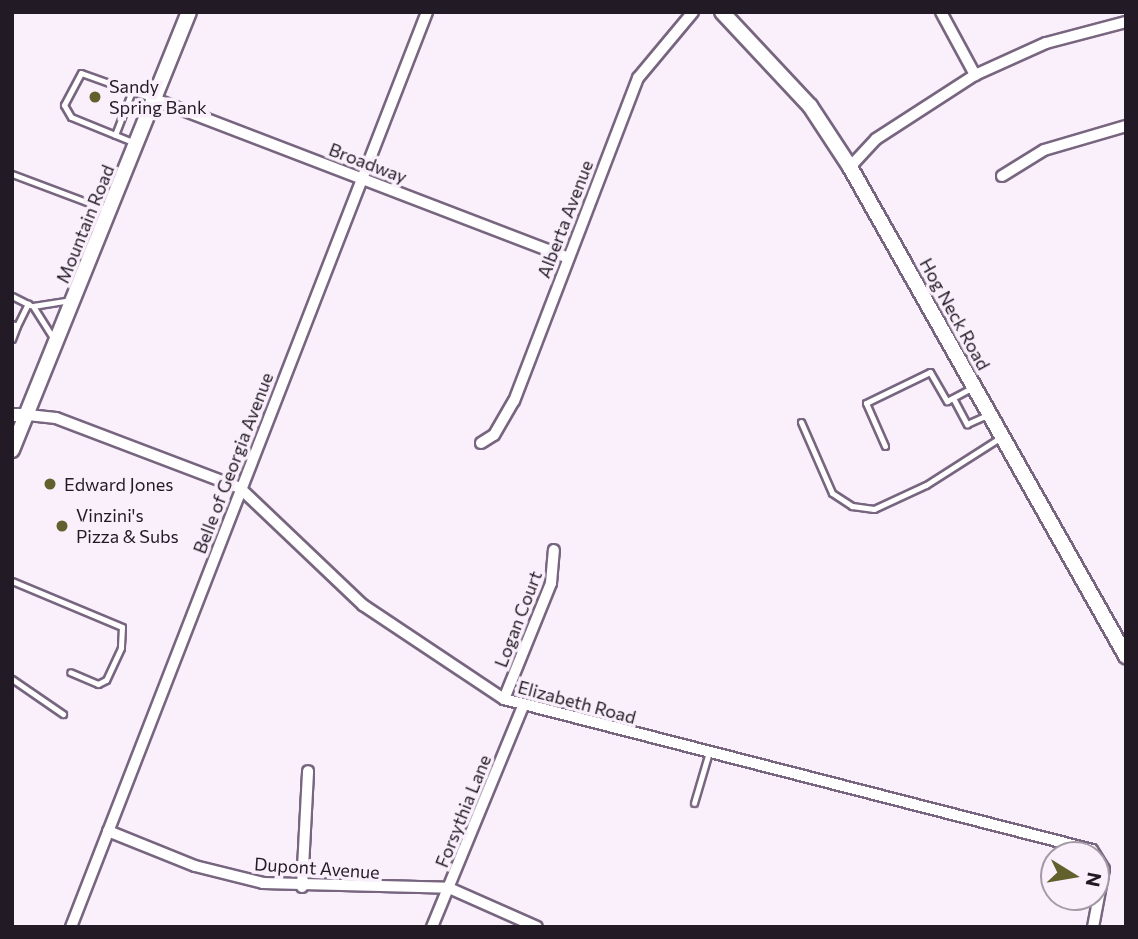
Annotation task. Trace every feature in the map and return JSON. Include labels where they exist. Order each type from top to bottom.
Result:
[{"type":"main road","name":"Mountain Road","points":[[12,450],[139,145],[190,12]]},
{"type":"main road","name":"Hog Neck Road","points":[[722,12],[810,106],[850,167],[1125,654]]},
{"type":"street","name":"Belle of Georgia Avenue","points":[[71,927],[427,12]]},
{"type":"street","name":"Alberta Avenue","points":[[481,443],[494,435],[514,401],[566,257],[638,78],[692,12]]},
{"type":"street","points":[[941,12],[975,75]]},
{"type":"street","points":[[850,167],[876,139],[975,75],[1046,43],[1126,22]]},
{"type":"street","name":"Broadway","points":[[157,100],[566,257]]},
{"type":"street","points":[[1002,176],[1044,150],[1126,126]]},
{"type":"street","points":[[12,415],[28,415]]},
{"type":"street","name":"Elizabeth Road","points":[[28,415],[55,418],[240,488],[363,605],[504,699],[1092,850],[1102,862],[1093,927]]},
{"type":"street","name":"Logan Court","points":[[504,699],[551,583],[554,550]]},
{"type":"street","name":"Forsythia Lane","points":[[432,927],[523,706]]},
{"type":"street","points":[[302,887],[308,771]]},
{"type":"street","name":"Dupont Avenue","points":[[108,831],[216,873],[302,887],[449,888]]},
{"type":"street","points":[[449,888],[537,927]]},
{"type":"lane","points":[[139,145],[65,111],[75,76],[85,74],[157,100]]},
{"type":"lane","points":[[115,135],[132,91]]},
{"type":"lane","points":[[12,174],[111,212]]},
{"type":"lane","points":[[12,296],[30,305],[57,344]]},
{"type":"lane","points":[[12,339],[15,325],[30,305],[76,299]]},
{"type":"lane","points":[[885,446],[866,404],[930,372],[947,401],[974,387]]},
{"type":"lane","points":[[953,398],[967,424],[989,414]]},
{"type":"lane","points":[[801,422],[832,493],[852,506],[874,509],[926,485],[1001,437]]},
{"type":"lane","points":[[12,581],[122,627],[121,648],[106,680],[98,684],[70,672]]},
{"type":"lane","points":[[12,679],[63,714]]},
{"type":"lane","points":[[694,803],[709,752]]},
{"type":"place","name":"Sandy Spring Bank","points":[[95,97]]},
{"type":"place","name":"Edward Jones","points":[[50,484]]},
{"type":"place","name":"Vinzini's Pizza & Subs","points":[[62,526]]}]
